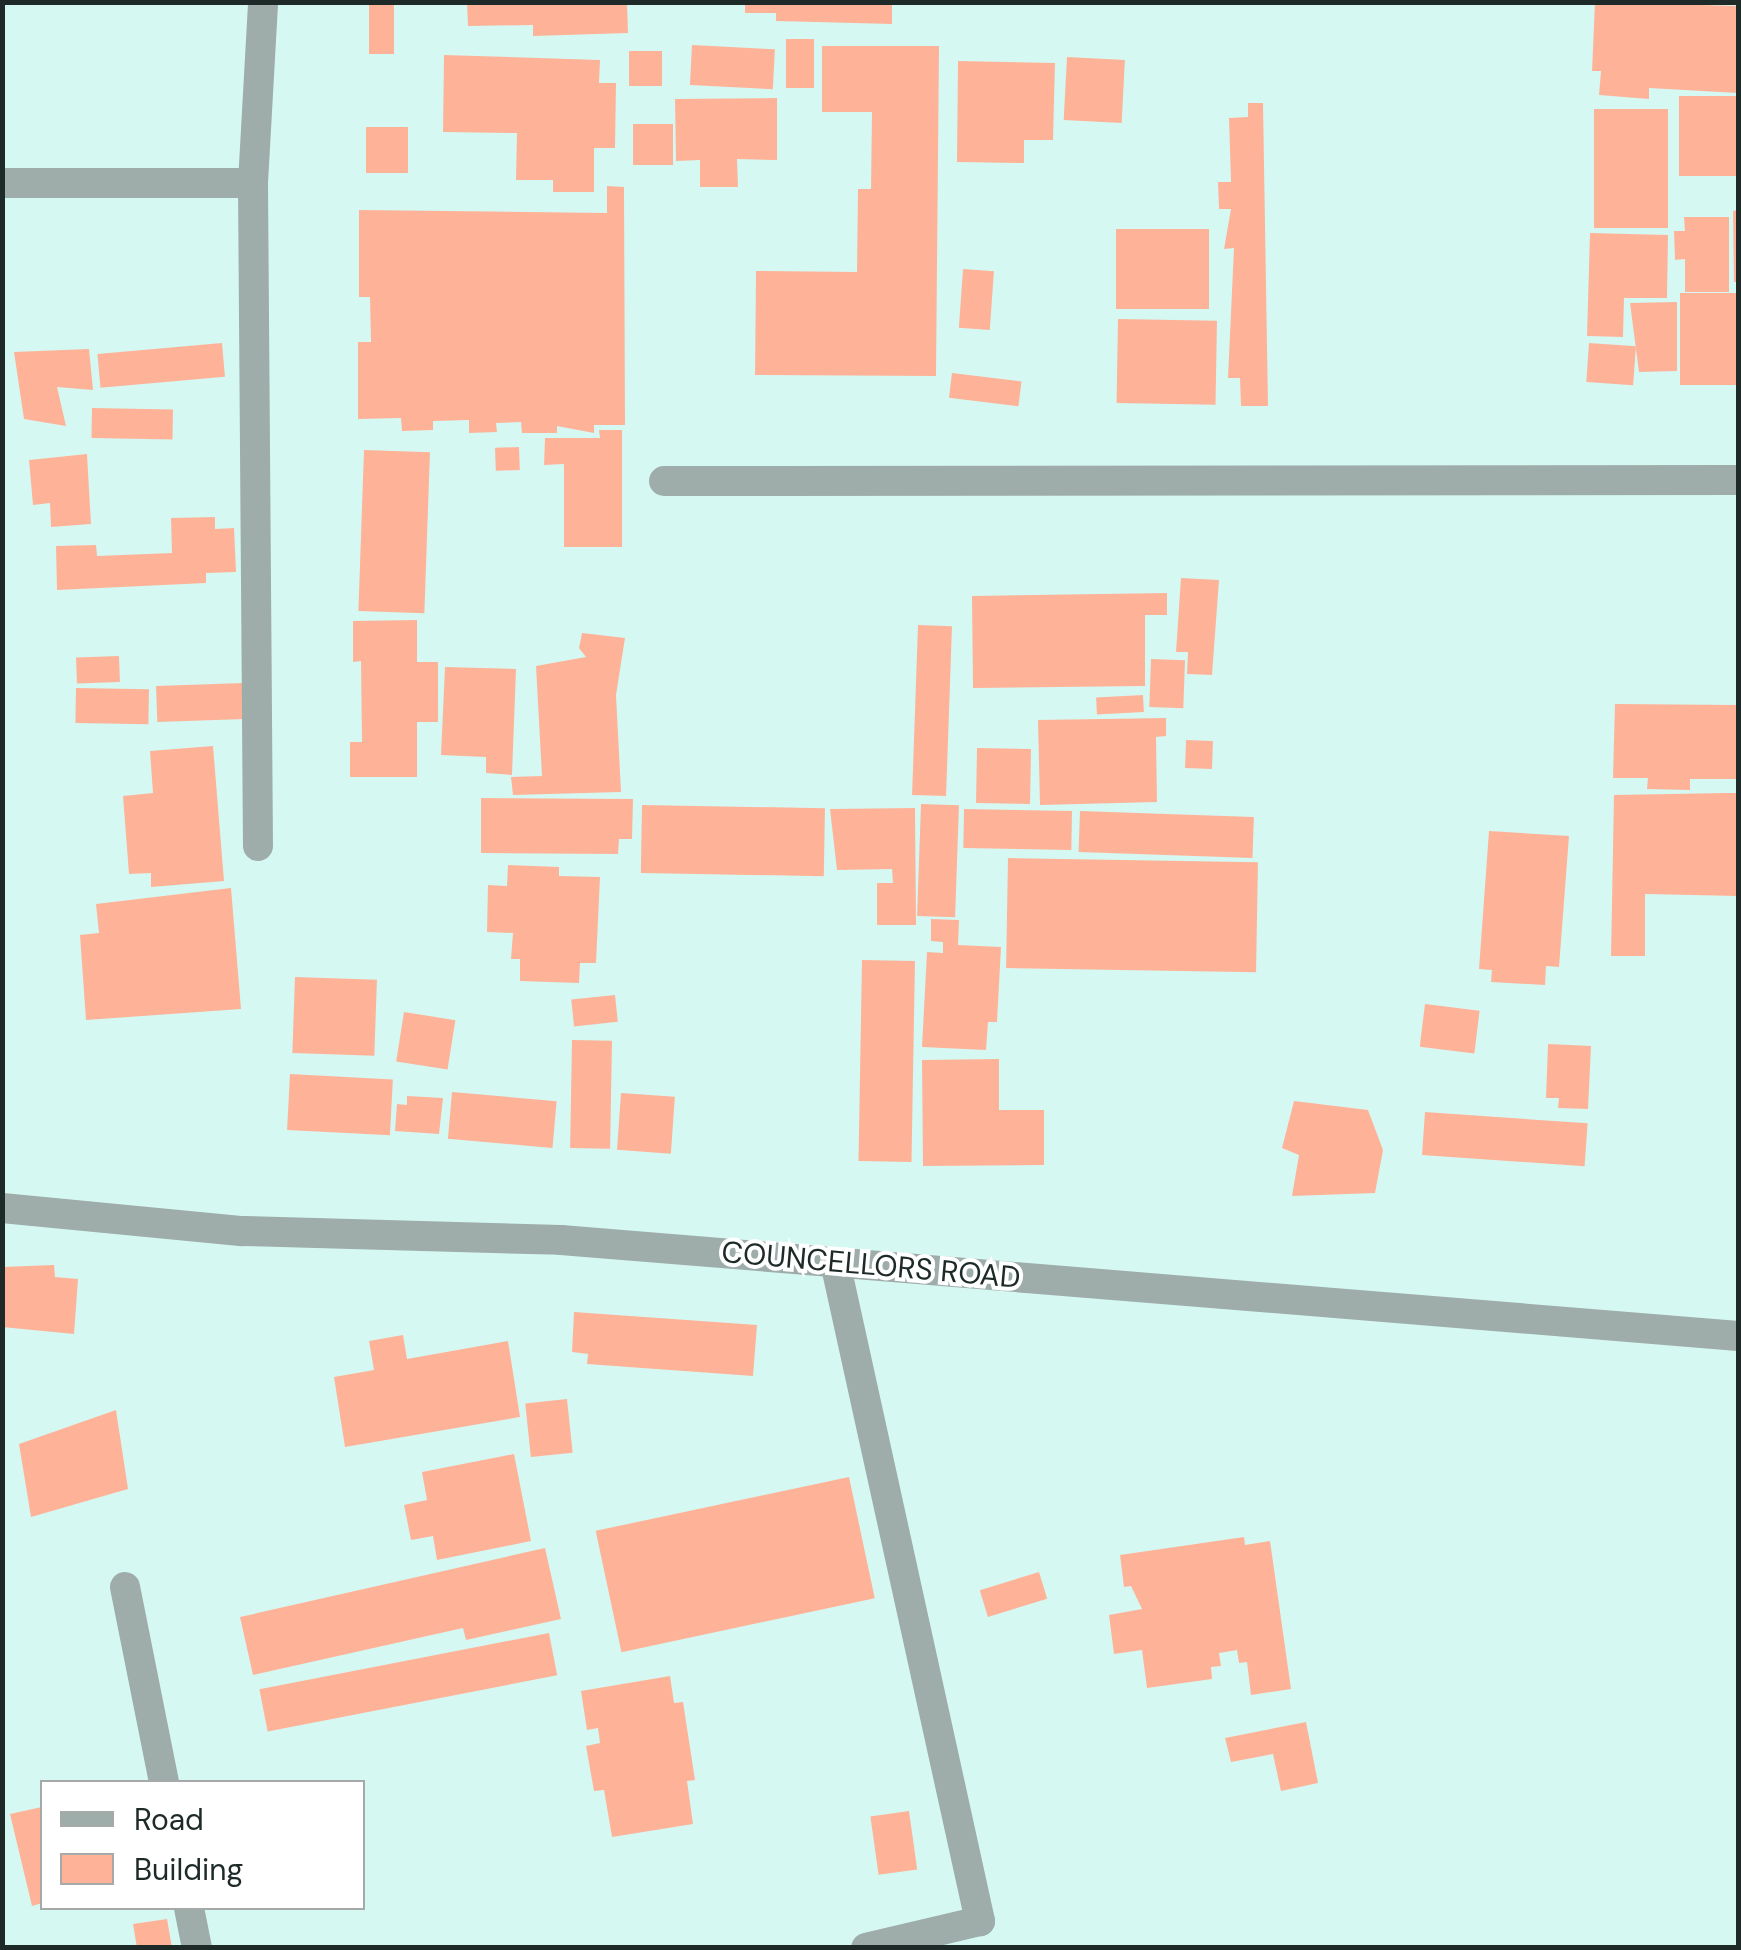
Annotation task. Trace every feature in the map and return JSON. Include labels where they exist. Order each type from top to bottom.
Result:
[{"type":"street","points":[[258,846],[253,183],[263,2]]},
{"type":"street","points":[[2,183],[253,183]]},
{"type":"street","points":[[664,481],[1738,480]]},
{"type":"street","name":"COUNCELLORS ROAD","points":[[2,1208],[243,1231],[561,1240],[1738,1336]]},
{"type":"street","points":[[835,1262],[980,1921],[866,1948]]},
{"type":"street","points":[[125,1587],[164,1780]]},
{"type":"street","points":[[188,1910],[196,1948]]},
{"type":"building","points":[[369,2],[394,2],[394,54],[369,54]]},
{"type":"building","points":[[467,2],[627,2],[628,33],[533,36],[533,25],[468,26]]},
{"type":"building","points":[[745,2],[892,2],[892,24],[776,21],[776,13],[745,13]]},
{"type":"building","points":[[1595,2],[1738,6],[1738,93],[1649,88],[1649,99],[1599,95],[1601,71],[1592,71]]},
{"type":"building","points":[[786,39],[814,39],[814,88],[786,88]]},
{"type":"building","points":[[692,45],[775,49],[773,89],[690,85]]},
{"type":"building","points":[[822,46],[939,46],[936,376],[755,375],[756,271],[857,272],[858,189],[871,189],[872,112],[822,112]]},
{"type":"building","points":[[629,51],[662,51],[662,86],[629,86]]},
{"type":"building","points":[[444,55],[600,60],[599,83],[616,83],[615,148],[594,148],[594,192],[553,192],[553,180],[516,180],[517,133],[443,132]]},
{"type":"building","points":[[1067,57],[1125,60],[1122,123],[1064,120]]},
{"type":"building","points":[[958,61],[1055,63],[1053,140],[1024,140],[1024,163],[957,162]]},
{"type":"building","points":[[1679,96],[1738,96],[1738,176],[1679,176]]},
{"type":"building","points":[[777,98],[777,160],[737,159],[738,187],[700,187],[700,160],[676,161],[675,99]]},
{"type":"building","points":[[1248,103],[1263,103],[1268,406],[1241,406],[1240,378],[1228,378],[1234,248],[1224,249],[1231,209],[1219,209],[1218,182],[1231,182],[1229,118],[1248,117]]},
{"type":"building","points":[[1594,109],[1668,109],[1668,228],[1594,228]]},
{"type":"building","points":[[633,124],[673,124],[673,165],[633,165]]},
{"type":"building","points":[[366,127],[408,127],[408,173],[366,173]]},
{"type":"building","points":[[607,186],[624,187],[625,425],[594,425],[594,433],[557,426],[557,433],[522,433],[521,422],[496,423],[497,432],[469,433],[469,420],[433,421],[433,430],[402,431],[401,418],[358,419],[358,342],[371,342],[370,297],[359,297],[359,210],[607,213]]},
{"type":"building","points":[[1738,210],[1738,282],[1734,282],[1733,211]]},
{"type":"building","points":[[1684,217],[1729,217],[1729,292],[1685,292],[1685,259],[1675,260],[1674,231],[1685,231]]},
{"type":"building","points":[[1116,229],[1209,229],[1209,309],[1116,309]]},
{"type":"building","points":[[1590,233],[1668,235],[1667,298],[1624,298],[1623,337],[1587,336]]},
{"type":"building","points":[[963,269],[994,271],[990,330],[959,328]]},
{"type":"building","points":[[1680,293],[1738,293],[1738,385],[1680,385]]},
{"type":"building","points":[[1677,302],[1677,371],[1639,372],[1630,303]]},
{"type":"building","points":[[1118,319],[1217,321],[1216,405],[1117,403]]},
{"type":"building","points":[[222,343],[225,377],[100,388],[97,354]]},
{"type":"building","points":[[1589,343],[1636,346],[1633,385],[1586,382]]},
{"type":"building","points":[[89,349],[93,390],[57,387],[66,426],[24,419],[14,352]]},
{"type":"building","points":[[952,373],[1021,382],[1018,406],[949,398]]},
{"type":"building","points":[[92,408],[173,409],[172,439],[91,438]]},
{"type":"building","points":[[599,430],[622,430],[622,547],[564,547],[564,464],[544,465],[545,438],[600,438]]},
{"type":"building","points":[[519,447],[520,470],[496,471],[495,448]]},
{"type":"building","points":[[364,450],[430,452],[424,613],[358,611]]},
{"type":"building","points":[[87,454],[91,524],[51,527],[50,503],[33,505],[29,460]]},
{"type":"building","points":[[215,517],[215,529],[234,528],[236,572],[206,573],[206,583],[57,590],[56,546],[96,545],[97,556],[172,553],[171,518]]},
{"type":"building","points":[[1181,578],[1219,580],[1212,675],[1187,674],[1188,652],[1176,652]]},
{"type":"building","points":[[1167,593],[1167,615],[1145,615],[1145,686],[973,688],[972,596]]},
{"type":"building","points":[[417,620],[417,662],[438,662],[438,722],[417,722],[417,777],[350,777],[350,742],[362,742],[361,661],[353,662],[353,621]]},
{"type":"building","points":[[918,625],[952,626],[946,796],[912,795]]},
{"type":"building","points":[[582,633],[625,638],[616,695],[621,792],[513,795],[511,777],[542,776],[536,666],[586,657],[579,648]]},
{"type":"building","points":[[119,656],[120,682],[77,683],[76,658]]},
{"type":"building","points":[[1151,659],[1185,660],[1183,708],[1149,707]]},
{"type":"building","points":[[445,667],[516,669],[512,775],[486,773],[486,757],[441,755]]},
{"type":"building","points":[[244,683],[245,719],[157,722],[156,686]]},
{"type":"building","points":[[76,688],[149,689],[148,724],[75,723]]},
{"type":"building","points":[[1143,695],[1144,712],[1097,714],[1096,697]]},
{"type":"building","points":[[1615,704],[1738,705],[1738,779],[1690,779],[1690,790],[1647,789],[1648,778],[1613,778]]},
{"type":"building","points":[[1166,718],[1166,736],[1156,737],[1157,802],[1040,805],[1038,720]]},
{"type":"building","points":[[1186,740],[1213,741],[1212,769],[1185,768]]},
{"type":"building","points":[[213,746],[224,881],[151,887],[151,873],[129,874],[123,796],[153,793],[150,751]]},
{"type":"building","points":[[977,748],[1031,749],[1030,804],[976,803]]},
{"type":"building","points":[[1738,793],[1738,896],[1645,894],[1645,956],[1611,956],[1614,795]]},
{"type":"building","points":[[481,798],[633,799],[632,839],[619,839],[618,854],[481,853]]},
{"type":"building","points":[[921,804],[959,805],[955,917],[917,916]]},
{"type":"building","points":[[642,805],[825,808],[824,876],[641,873]]},
{"type":"building","points":[[915,808],[916,925],[877,925],[877,883],[893,883],[892,869],[837,870],[830,809]]},
{"type":"building","points":[[964,809],[1072,811],[1071,850],[963,848]]},
{"type":"building","points":[[1080,811],[1254,817],[1252,858],[1079,852]]},
{"type":"building","points":[[1489,831],[1569,836],[1559,967],[1546,966],[1545,985],[1491,982],[1492,970],[1479,969]]},
{"type":"building","points":[[1008,858],[1258,862],[1256,972],[1006,968]]},
{"type":"building","points":[[508,865],[559,867],[559,876],[600,877],[596,963],[580,963],[579,983],[520,981],[520,959],[511,959],[513,933],[487,932],[488,885],[507,886]]},
{"type":"building","points":[[231,888],[241,1009],[86,1020],[80,935],[99,933],[96,904]]},
{"type":"building","points":[[931,919],[959,920],[958,945],[1001,947],[997,1022],[988,1022],[986,1050],[922,1047],[927,952],[943,953],[943,942],[931,941]]},
{"type":"building","points":[[862,960],[915,961],[911,1162],[858,1161]]},
{"type":"building","points":[[295,977],[377,980],[374,1056],[292,1053]]},
{"type":"building","points":[[615,995],[618,1022],[574,1026],[571,1000]]},
{"type":"building","points":[[1425,1004],[1480,1011],[1474,1053],[1420,1047]]},
{"type":"building","points":[[404,1012],[455,1020],[448,1070],[396,1061]]},
{"type":"building","points":[[572,1040],[612,1041],[610,1149],[570,1148]]},
{"type":"building","points":[[1548,1044],[1591,1046],[1588,1109],[1558,1108],[1559,1098],[1546,1098]]},
{"type":"building","points":[[999,1059],[999,1110],[1044,1110],[1044,1165],[923,1166],[922,1060]]},
{"type":"building","points":[[290,1074],[393,1079],[390,1135],[287,1130]]},
{"type":"building","points":[[452,1092],[557,1101],[553,1148],[448,1139]]},
{"type":"building","points":[[621,1093],[675,1097],[671,1154],[617,1150]]},
{"type":"building","points":[[407,1096],[443,1098],[439,1134],[395,1131],[397,1104],[407,1105]]},
{"type":"building","points":[[1294,1101],[1368,1110],[1383,1150],[1375,1193],[1292,1196],[1299,1155],[1282,1148]]},
{"type":"building","points":[[1425,1112],[1588,1123],[1585,1166],[1422,1155]]},
{"type":"building","points":[[54,1265],[55,1277],[78,1279],[74,1334],[2,1327],[2,1267]]},
{"type":"building","points":[[574,1312],[757,1325],[753,1376],[587,1364],[588,1354],[572,1352]]},
{"type":"building","points":[[403,1335],[407,1359],[508,1341],[520,1417],[345,1447],[334,1377],[374,1370],[369,1341]]},
{"type":"building","points":[[567,1399],[573,1453],[531,1457],[525,1403]]},
{"type":"building","points":[[116,1410],[128,1489],[31,1517],[19,1444]]},
{"type":"building","points":[[514,1454],[531,1541],[437,1560],[433,1536],[411,1540],[404,1505],[427,1500],[422,1472]]},
{"type":"building","points":[[849,1477],[875,1598],[621,1652],[596,1531]]},
{"type":"building","points":[[1244,1537],[1245,1545],[1270,1541],[1291,1689],[1251,1695],[1247,1662],[1239,1663],[1237,1650],[1219,1653],[1221,1666],[1211,1667],[1212,1679],[1147,1688],[1142,1650],[1114,1654],[1109,1615],[1142,1609],[1131,1586],[1124,1587],[1120,1555]]},
{"type":"building","points":[[545,1548],[561,1619],[466,1640],[463,1628],[253,1675],[240,1617]]},
{"type":"building","points":[[1039,1572],[1047,1599],[988,1617],[980,1590]]},
{"type":"building","points":[[549,1633],[557,1675],[268,1731],[259,1689]]},
{"type":"building","points":[[670,1676],[674,1703],[683,1702],[695,1780],[687,1781],[693,1824],[612,1837],[604,1790],[594,1791],[586,1746],[600,1743],[598,1728],[587,1730],[581,1691]]},
{"type":"building","points":[[1306,1722],[1318,1783],[1281,1791],[1273,1754],[1231,1762],[1225,1738]]},
{"type":"building","points":[[40,1807],[40,1904],[32,1906],[10,1814]]},
{"type":"building","points":[[909,1811],[917,1869],[879,1875],[870,1816]]},
{"type":"building","points":[[167,1919],[172,1948],[137,1948],[133,1924]]}]
